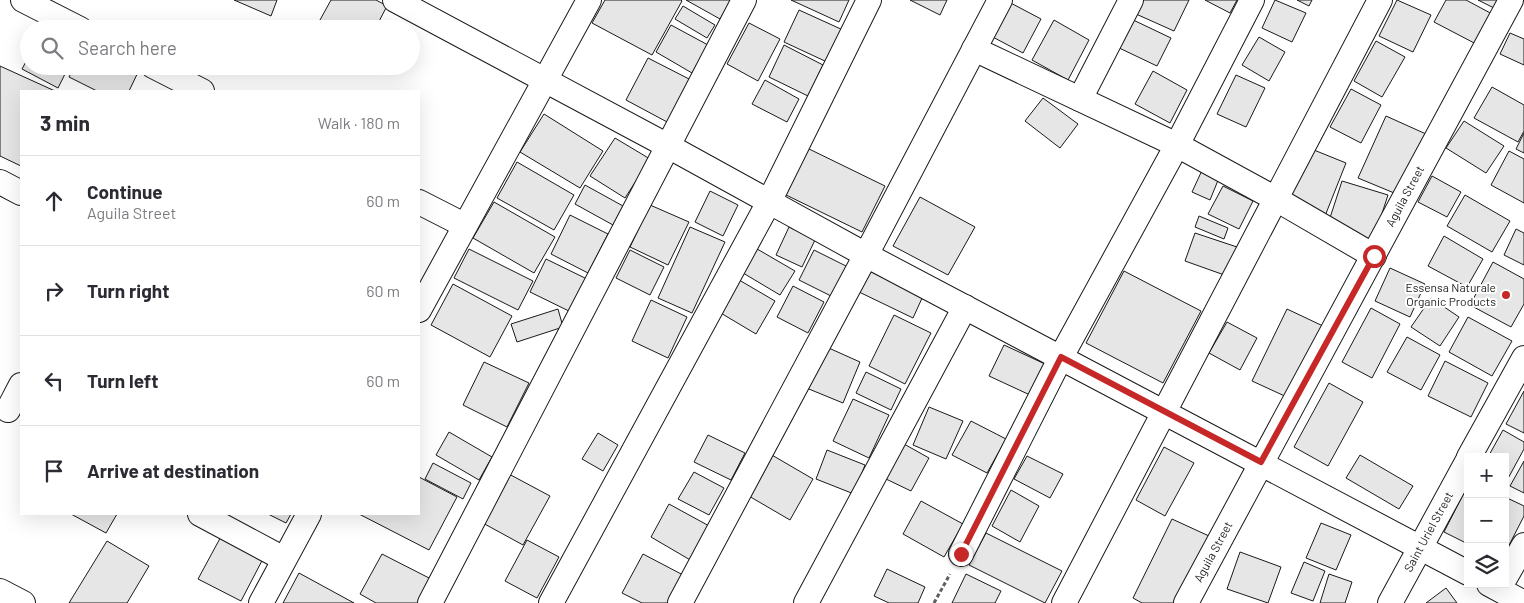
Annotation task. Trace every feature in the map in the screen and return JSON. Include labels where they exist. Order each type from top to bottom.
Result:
[{"type":"street","points":[[23,0],[62,20]]},
{"type":"street","points":[[395,0],[668,146],[866,256],[1261,462],[1464,571]]},
{"type":"street","points":[[420,308],[589,0]]},
{"type":"street","points":[[430,603],[744,0]]},
{"type":"street","points":[[551,603],[769,202],[869,0]]},
{"type":"street","points":[[680,603],[866,256],[1000,0]]},
{"type":"street","points":[[1080,98],[1131,0]]},
{"type":"street","points":[[961,554],[1061,357],[1177,144],[1252,0]]},
{"type":"street","points":[[1064,603],[1380,0]]},
{"type":"street","name":"Aguila Street","points":[[1186,603],[1511,0]]},
{"type":"street","points":[[974,48],[1177,144],[1374,256]]},
{"type":"street","points":[[171,75],[200,90]]},
{"type":"street","points":[[0,182],[20,192]]},
{"type":"street","points":[[420,203],[464,225]]},
{"type":"street","points":[[806,603],[965,307]]},
{"type":"street","name":"Saint Uriel Street","points":[[1472,453],[1524,358]]},
{"type":"street","points":[[10,411],[20,387]]},
{"type":"street","name":"Saint Uriel Street","points":[[1390,603],[1464,467]]},
{"type":"street","points":[[202,515],[284,559]]},
{"type":"street","points":[[261,603],[308,515]]},
{"type":"street","points":[[1509,568],[1524,545]]},
{"type":"street","points":[[1504,588],[1524,603]]},
{"type":"street","points":[[0,591],[23,603]]},
{"type":"path","points":[[934,603],[961,554]]},
{"type":"building","points":[[234,0],[277,0],[271,16]]},
{"type":"building","points":[[331,0],[376,0],[387,6],[380,20],[320,20]]},
{"type":"building","points":[[605,0],[682,1],[652,55],[592,23]]},
{"type":"building","points":[[686,0],[731,0],[720,19]]},
{"type":"building","points":[[791,0],[849,0],[839,22]]},
{"type":"building","points":[[910,0],[947,0],[940,15]]},
{"type":"building","points":[[1005,0],[1041,19],[1023,53],[987,34]]},
{"type":"building","points":[[1143,0],[1189,0],[1174,31],[1136,14]]},
{"type":"building","points":[[1205,0],[1237,0],[1230,13]]},
{"type":"building","points":[[1275,0],[1306,13],[1292,42],[1262,28]]},
{"type":"building","points":[[1297,0],[1312,0],[1309,6]]},
{"type":"building","points":[[1397,0],[1431,15],[1413,52],[1379,36]]},
{"type":"building","points":[[1446,0],[1466,0],[1494,15],[1478,45],[1434,22]]},
{"type":"building","points":[[1478,0],[1503,0],[1498,10]]},
{"type":"building","points":[[683,6],[715,25],[707,38],[675,19]]},
{"type":"building","points":[[799,10],[843,30],[827,62],[784,42]]},
{"type":"building","points":[[1129,18],[1171,38],[1157,66],[1115,46]]},
{"type":"building","points":[[1054,20],[1089,40],[1068,80],[1032,60]]},
{"type":"building","points":[[749,23],[780,39],[758,81],[727,64]]},
{"type":"building","points":[[671,25],[708,45],[692,73],[656,52]]},
{"type":"building","points":[[1510,33],[1524,39],[1524,65],[1500,54]]},
{"type":"building","points":[[1259,37],[1285,52],[1269,81],[1242,65]]},
{"type":"building","points":[[1376,41],[1405,57],[1382,97],[1354,81]]},
{"type":"building","points":[[784,45],[823,65],[808,96],[769,77]]},
{"type":"building","points":[[648,58],[691,80],[669,123],[626,100]]},
{"type":"building","points":[[0,66],[53,90],[20,90],[20,166],[0,156]]},
{"type":"building","points":[[1153,71],[1187,90],[1170,123],[1135,104]]},
{"type":"building","points":[[33,75],[64,75],[58,88]]},
{"type":"building","points":[[70,75],[137,75],[129,90],[95,90],[69,77]]},
{"type":"building","points":[[1236,75],[1265,88],[1246,127],[1217,114]]},
{"type":"building","points":[[765,80],[799,99],[787,122],[752,104]]},
{"type":"building","points":[[1492,87],[1524,105],[1524,131],[1518,142],[1474,118]]},
{"type":"building","points":[[1351,89],[1381,105],[1361,143],[1330,127]]},
{"type":"building","points":[[1043,98],[1078,124],[1060,148],[1025,121]]},
{"type":"building","points":[[544,114],[603,151],[580,188],[520,152]]},
{"type":"building","points":[[1386,116],[1426,134],[1399,195],[1358,178]]},
{"type":"building","points":[[1464,121],[1504,146],[1486,173],[1446,148]]},
{"type":"building","points":[[1524,133],[1524,153],[1516,149]]},
{"type":"building","points":[[615,138],[650,159],[625,198],[590,176]]},
{"type":"building","points":[[805,147],[885,186],[862,232],[782,193]]},
{"type":"building","points":[[1309,148],[1346,163],[1325,216],[1288,201]]},
{"type":"building","points":[[1509,151],[1524,159],[1524,203],[1491,185]]},
{"type":"building","points":[[517,162],[574,195],[554,230],[497,198]]},
{"type":"building","points":[[1204,166],[1221,173],[1210,200],[1192,192]]},
{"type":"building","points":[[1432,176],[1461,192],[1447,217],[1418,202]]},
{"type":"building","points":[[1342,181],[1388,195],[1373,241],[1327,227]]},
{"type":"building","points":[[585,185],[623,206],[613,225],[575,204]]},
{"type":"building","points":[[1223,186],[1253,201],[1239,229],[1208,214]]},
{"type":"building","points":[[710,191],[738,205],[723,236],[695,222]]},
{"type":"building","points":[[1465,195],[1510,221],[1492,252],[1447,226]]},
{"type":"building","points":[[920,197],[975,227],[948,275],[893,246]]},
{"type":"building","points":[[494,202],[555,237],[534,273],[473,238]]},
{"type":"building","points":[[650,205],[689,222],[668,265],[630,247]]},
{"type":"building","points":[[570,215],[608,234],[588,273],[551,254]]},
{"type":"building","points":[[1199,216],[1228,228],[1224,239],[1195,227]]},
{"type":"building","points":[[690,227],[725,242],[692,313],[658,298]]},
{"type":"building","points":[[789,227],[815,240],[802,267],[776,255]]},
{"type":"building","points":[[1516,229],[1524,233],[1524,265],[1504,255]]},
{"type":"building","points":[[1195,233],[1240,248],[1230,277],[1185,261]]},
{"type":"building","points":[[1444,236],[1483,259],[1467,287],[1428,266]]},
{"type":"building","points":[[752,246],[795,271],[780,295],[738,270]]},
{"type":"building","points":[[469,249],[533,281],[518,310],[454,278]]},
{"type":"building","points":[[630,250],[664,267],[650,295],[616,278]]},
{"type":"building","points":[[814,250],[852,269],[837,299],[799,280]]},
{"type":"building","points":[[546,259],[589,280],[573,313],[530,292]]},
{"type":"building","points":[[1493,262],[1524,279],[1524,304],[1511,327],[1470,305]]},
{"type":"building","points":[[1390,268],[1425,284],[1410,317],[1375,301]]},
{"type":"building","points":[[867,270],[923,296],[913,318],[857,291]]},
{"type":"building","points":[[1124,271],[1201,311],[1163,383],[1086,343]]},
{"type":"building","points":[[734,277],[775,301],[756,334],[714,309]]},
{"type":"building","points":[[453,284],[512,316],[490,357],[431,325]]},
{"type":"building","points":[[793,286],[824,302],[808,333],[777,317]]},
{"type":"building","points":[[1431,298],[1459,317],[1440,346],[1411,327]]},
{"type":"building","points":[[651,300],[687,317],[668,358],[632,341]]},
{"type":"building","points":[[1371,308],[1400,324],[1372,378],[1342,362]]},
{"type":"building","points":[[558,309],[563,327],[517,342],[511,324]]},
{"type":"building","points":[[1287,309],[1323,326],[1289,398],[1252,381]]},
{"type":"building","points":[[894,315],[931,333],[905,384],[869,366]]},
{"type":"building","points":[[1468,317],[1512,341],[1492,376],[1449,352]]},
{"type":"building","points":[[1227,322],[1257,338],[1240,370],[1209,353]]},
{"type":"building","points":[[1407,337],[1440,355],[1421,390],[1387,372]]},
{"type":"building","points":[[822,345],[860,362],[843,403],[804,387]]},
{"type":"building","points":[[1004,345],[1045,364],[1030,395],[989,376]]},
{"type":"building","points":[[1445,361],[1488,383],[1471,417],[1428,396]]},
{"type":"building","points":[[484,362],[529,383],[507,427],[463,405]]},
{"type":"building","points":[[866,372],[901,389],[891,410],[856,393]]},
{"type":"building","points":[[1329,383],[1363,402],[1328,466],[1294,447]]},
{"type":"building","points":[[1524,391],[1524,433],[1506,424]]},
{"type":"building","points":[[853,399],[889,415],[869,458],[833,441]]},
{"type":"building","points":[[929,407],[963,421],[946,459],[913,445]]},
{"type":"building","points":[[971,421],[1006,439],[987,473],[952,455]]},
{"type":"building","points":[[1503,430],[1524,442],[1524,449],[1509,477],[1509,453],[1490,453]]},
{"type":"building","points":[[449,432],[492,457],[479,480],[436,455]]},
{"type":"building","points":[[598,433],[618,445],[603,471],[582,459]]},
{"type":"building","points":[[708,435],[745,453],[731,480],[694,462]]},
{"type":"building","points":[[904,444],[929,458],[911,491],[886,479]]},
{"type":"building","points":[[1164,447],[1194,463],[1165,516],[1136,500]]},
{"type":"building","points":[[827,450],[865,465],[854,494],[816,479]]},
{"type":"building","points":[[765,451],[813,479],[790,520],[742,492]]},
{"type":"building","points":[[1360,455],[1413,486],[1399,509],[1346,478]]},
{"type":"building","points":[[1027,456],[1063,474],[1050,498],[1014,479]]},
{"type":"building","points":[[1524,461],[1524,493],[1510,486]]},
{"type":"building","points":[[433,463],[471,483],[463,499],[425,479]]},
{"type":"building","points":[[694,472],[724,488],[709,515],[678,499]]},
{"type":"building","points":[[507,473],[550,496],[523,545],[481,522]]},
{"type":"building","points":[[420,478],[457,497],[429,550],[361,515],[420,515]]},
{"type":"building","points":[[1011,490],[1039,506],[1020,542],[992,526]]},
{"type":"building","points":[[1464,493],[1464,542],[1444,532]]},
{"type":"building","points":[[1509,499],[1524,506],[1524,516],[1509,545]]},
{"type":"building","points":[[921,501],[963,524],[944,557],[903,534]]},
{"type":"building","points":[[669,504],[711,527],[692,561],[651,537]]},
{"type":"building","points":[[73,515],[116,515],[106,533]]},
{"type":"building","points":[[270,515],[290,515],[286,523]]},
{"type":"building","points":[[1172,519],[1209,536],[1176,603],[1142,603],[1133,598]]},
{"type":"building","points":[[1321,523],[1351,535],[1336,570],[1306,558]]},
{"type":"building","points":[[224,531],[266,553],[241,601],[198,579]]},
{"type":"building","points":[[986,533],[1062,571],[1045,603],[969,565]]},
{"type":"building","points":[[527,540],[559,557],[537,598],[505,581]]},
{"type":"building","points":[[107,541],[149,566],[127,603],[69,603]]},
{"type":"building","points":[[1240,552],[1281,567],[1268,603],[1227,589]]},
{"type":"building","points":[[382,554],[431,579],[418,603],[376,603],[360,594]]},
{"type":"building","points":[[643,554],[685,576],[670,603],[642,603],[622,593]]},
{"type":"building","points":[[1304,562],[1325,571],[1313,601],[1291,593]]},
{"type":"building","points":[[887,569],[925,587],[918,603],[889,603],[874,596]]},
{"type":"building","points":[[299,573],[354,603],[283,603]]},
{"type":"building","points":[[966,574],[1001,591],[995,603],[952,603]]},
{"type":"building","points":[[1329,574],[1352,582],[1345,603],[1320,603]]},
{"type":"building","points":[[1446,588],[1457,603],[1426,603]]},
{"type":"place","name":"Essensa Naturale Organic Products","points":[[1506,295]]},
{"type":"route","points":[[961,554],[1061,357],[1261,462],[1374,256]]}]
